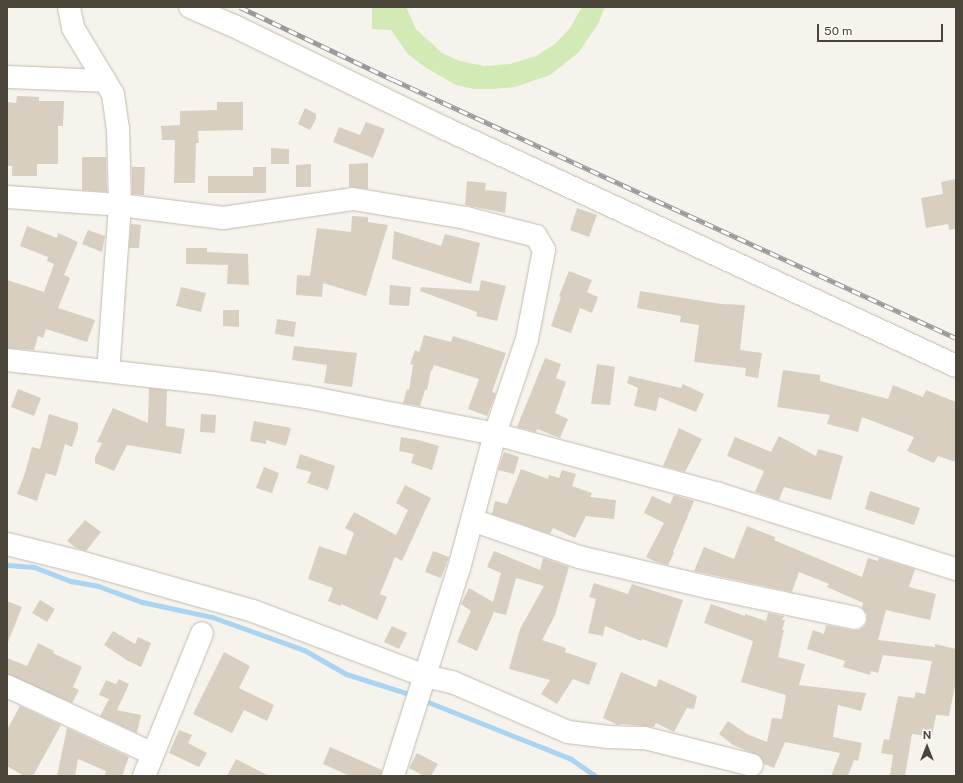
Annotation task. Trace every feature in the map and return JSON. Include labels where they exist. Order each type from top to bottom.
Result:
[{"type":"street","points":[[68,7],[73,28],[113,94],[118,128],[120,205],[108,371]]},
{"type":"street","points":[[190,7],[234,26],[446,128],[956,366]]},
{"type":"street","points":[[7,77],[105,81]]},
{"type":"street","points":[[7,197],[120,205],[223,218],[353,199],[466,218],[536,236],[544,250],[527,339],[495,434],[459,568],[393,776]]},
{"type":"street","points":[[7,360],[212,383],[307,397],[495,434],[719,494],[956,569]]},
{"type":"street","points":[[472,520],[579,558],[707,587],[856,618]]},
{"type":"street","points":[[7,544],[80,562],[253,612],[386,660],[425,676],[452,682],[568,732],[607,737],[645,738],[752,765]]},
{"type":"street","points":[[144,776],[202,633]]},
{"type":"street","points":[[7,686],[153,754]]},
{"type":"green space","points":[[372,7],[406,7],[416,29],[442,53],[460,61],[484,66],[510,64],[536,56],[555,44],[570,28],[582,7],[605,7],[598,24],[578,53],[550,75],[515,87],[474,89],[456,85],[423,66],[407,53],[391,30],[372,29]]},
{"type":"building","points":[[17,96],[39,97],[39,101],[64,101],[63,126],[58,126],[58,164],[37,164],[37,176],[12,176],[12,166],[7,166],[7,102],[16,103]]},
{"type":"building","points":[[217,102],[243,102],[243,130],[198,131],[199,143],[196,143],[195,183],[174,183],[175,140],[162,140],[161,126],[180,125],[180,111],[217,110]]},
{"type":"building","points":[[305,108],[316,114],[316,119],[310,130],[298,124]]},
{"type":"building","points":[[366,122],[385,129],[373,158],[333,142],[339,127],[360,135]]},
{"type":"building","points":[[271,148],[289,149],[289,164],[271,164]]},
{"type":"building","points":[[82,157],[106,157],[107,192],[82,190]]},
{"type":"building","points":[[368,163],[368,189],[349,187],[349,164]]},
{"type":"building","points":[[311,164],[311,187],[296,187],[296,165]]},
{"type":"building","points":[[132,167],[145,167],[144,195],[132,194]]},
{"type":"building","points":[[253,167],[266,167],[266,193],[208,193],[208,176],[253,176]]},
{"type":"building","points":[[956,179],[956,229],[949,230],[948,224],[926,228],[921,198],[943,194],[941,182]]},
{"type":"building","points":[[467,181],[486,183],[485,190],[507,192],[505,213],[465,205]]},
{"type":"building","points":[[577,208],[597,215],[589,237],[570,230]]},
{"type":"building","points":[[352,216],[368,217],[368,222],[388,225],[366,296],[323,283],[322,297],[296,295],[297,275],[310,276],[317,228],[351,232]]},
{"type":"building","points":[[131,224],[141,225],[139,248],[129,248]]},
{"type":"building","points":[[27,226],[57,238],[58,233],[78,242],[64,275],[70,278],[58,308],[95,320],[87,342],[46,329],[43,338],[38,336],[34,350],[7,348],[7,280],[44,292],[54,264],[47,261],[48,257],[20,246]]},
{"type":"building","points":[[88,230],[105,236],[102,252],[82,244]]},
{"type":"building","points":[[394,231],[441,246],[445,234],[480,243],[471,284],[392,259]]},
{"type":"building","points":[[186,248],[207,248],[207,252],[248,254],[249,285],[227,284],[228,265],[186,264]]},
{"type":"building","points":[[569,271],[592,280],[587,292],[598,297],[592,313],[580,308],[571,333],[551,326],[561,297],[559,296]]},
{"type":"building","points":[[481,280],[506,286],[497,321],[476,316],[477,312],[420,291],[421,287],[479,291]]},
{"type":"building","points":[[390,285],[411,287],[409,306],[389,305]]},
{"type":"building","points":[[181,287],[206,293],[201,312],[176,306]]},
{"type":"building","points":[[640,291],[721,304],[745,305],[740,350],[762,353],[758,378],[745,376],[746,368],[694,362],[699,325],[680,322],[681,316],[637,308]]},
{"type":"building","points":[[223,310],[239,310],[239,327],[223,326]]},
{"type":"building","points":[[277,319],[296,322],[294,337],[275,334]]},
{"type":"building","points":[[424,335],[451,342],[453,336],[506,353],[492,392],[496,393],[487,416],[468,409],[479,379],[434,365],[432,371],[431,370],[427,390],[425,390],[420,406],[403,403],[407,389],[409,390],[413,365],[410,364],[415,350],[419,352]]},
{"type":"building","points":[[294,346],[357,353],[352,387],[324,383],[327,365],[292,360]]},
{"type":"building","points":[[545,358],[561,364],[556,378],[566,382],[555,413],[568,419],[560,438],[537,429],[536,432],[517,427]]},
{"type":"building","points":[[597,364],[615,367],[610,405],[591,404]]},
{"type":"building","points":[[783,370],[820,375],[820,381],[888,399],[893,385],[923,397],[926,390],[956,402],[956,462],[938,456],[934,463],[907,451],[914,437],[862,417],[858,432],[827,424],[830,415],[777,407]]},
{"type":"building","points":[[629,376],[681,388],[683,384],[704,394],[696,412],[659,397],[656,411],[634,406],[638,388],[627,383]]},
{"type":"building","points":[[149,388],[167,390],[166,426],[185,429],[181,454],[127,445],[114,471],[95,463],[95,457],[102,443],[97,442],[113,408],[148,423]]},
{"type":"building","points":[[18,389],[41,398],[34,416],[11,407]]},
{"type":"building","points":[[49,414],[78,423],[78,429],[72,447],[65,444],[56,476],[46,473],[37,501],[17,494],[25,473],[32,447],[40,449]]},
{"type":"building","points":[[201,414],[216,415],[215,433],[200,432]]},
{"type":"building","points":[[254,421],[291,428],[286,446],[266,440],[266,444],[250,441]]},
{"type":"building","points":[[679,428],[702,439],[685,472],[663,466]]},
{"type":"building","points":[[779,436],[816,456],[818,449],[843,456],[831,500],[784,487],[779,500],[755,492],[764,471],[727,456],[735,437],[771,452]]},
{"type":"building","points":[[401,437],[439,446],[432,470],[411,463],[414,454],[399,451]]},
{"type":"building","points":[[504,452],[519,457],[514,474],[498,470]]},
{"type":"building","points":[[300,454],[335,466],[328,490],[307,483],[311,472],[296,468]]},
{"type":"building","points":[[264,467],[279,473],[272,493],[256,488]]},
{"type":"building","points":[[521,469],[548,479],[549,475],[559,478],[562,470],[576,474],[572,486],[592,493],[590,497],[616,500],[614,519],[586,516],[575,538],[553,528],[550,534],[492,514],[495,501],[507,504]]},
{"type":"building","points":[[405,485],[431,498],[402,561],[395,557],[380,594],[387,597],[377,620],[341,604],[341,606],[328,601],[333,588],[308,579],[319,546],[346,555],[354,533],[345,528],[354,512],[396,535],[408,510],[396,503]]},
{"type":"building","points":[[870,491],[920,508],[914,525],[865,509]]},
{"type":"building","points":[[674,495],[694,501],[668,565],[656,562],[646,557],[664,523],[644,513],[652,496],[670,504]]},
{"type":"building","points":[[85,520],[101,532],[86,551],[76,548],[67,541]]},
{"type":"building","points":[[747,526],[775,537],[774,540],[862,577],[868,558],[878,561],[879,558],[915,569],[909,587],[936,594],[930,620],[886,610],[878,640],[935,647],[935,644],[956,649],[956,681],[949,716],[936,715],[932,737],[912,734],[905,776],[890,776],[893,755],[881,753],[884,739],[889,740],[898,696],[914,698],[916,692],[925,694],[932,661],[883,655],[878,673],[871,671],[870,675],[843,667],[845,661],[807,649],[813,630],[824,634],[826,625],[852,630],[859,630],[865,626],[867,614],[862,608],[863,603],[827,587],[829,584],[799,572],[792,592],[694,571],[704,547],[734,559]]},
{"type":"building","points":[[433,551],[449,557],[441,578],[425,572]]},
{"type":"building","points":[[494,551],[540,570],[543,558],[569,567],[555,615],[542,640],[566,648],[565,652],[597,663],[589,685],[573,679],[557,704],[541,694],[550,680],[509,669],[520,629],[544,586],[516,578],[506,615],[494,612],[477,651],[457,642],[471,611],[461,604],[469,588],[493,602],[501,573],[487,567]]},
{"type":"building","points":[[594,583],[628,594],[632,584],[683,600],[667,648],[642,639],[641,641],[605,626],[603,636],[588,633],[596,599],[589,597]]},
{"type":"building","points":[[40,600],[55,609],[47,622],[32,613]]},
{"type":"building","points":[[7,601],[22,607],[8,642],[7,641]]},
{"type":"building","points":[[711,604],[745,616],[745,614],[766,621],[768,613],[784,616],[782,620],[785,620],[782,630],[784,630],[778,657],[805,664],[799,685],[866,693],[861,711],[838,705],[833,737],[862,743],[858,761],[854,760],[848,776],[831,776],[840,753],[785,742],[774,768],[764,764],[760,756],[733,745],[719,734],[728,721],[747,734],[767,742],[772,718],[782,719],[786,695],[741,682],[753,641],[704,623]]},
{"type":"building","points":[[392,626],[407,633],[399,649],[384,642]]},
{"type":"building","points":[[113,631],[135,644],[138,637],[151,643],[141,667],[128,661],[104,645]]},
{"type":"building","points":[[38,643],[54,651],[53,653],[82,667],[73,687],[79,690],[72,703],[7,674],[7,658],[27,666]]},
{"type":"building","points":[[224,652],[250,666],[239,688],[274,705],[267,721],[244,710],[232,733],[193,714]]},
{"type":"building","points":[[621,672],[656,687],[659,679],[697,696],[694,709],[687,708],[674,732],[656,723],[654,727],[622,724],[618,725],[603,718]]},
{"type":"building","points":[[119,679],[129,684],[117,710],[141,715],[137,733],[100,716],[109,699],[99,695],[106,680],[116,684]]},
{"type":"building","points":[[20,706],[61,725],[33,776],[24,776],[7,766],[7,730]]},
{"type":"building","points":[[67,728],[129,757],[122,776],[105,776],[106,771],[78,759],[75,776],[57,776]]},
{"type":"building","points":[[179,730],[192,735],[188,743],[207,753],[199,767],[169,753]]},
{"type":"building","points":[[330,747],[382,770],[381,776],[350,776],[323,764]]},
{"type":"building","points":[[417,753],[438,764],[431,776],[424,776],[409,768]]},
{"type":"building","points":[[236,759],[269,776],[227,776]]},
{"type":"waterway","points":[[7,565],[34,567],[71,581],[98,586],[142,602],[212,617],[304,650],[346,674],[409,694]]},
{"type":"waterway","points":[[428,702],[571,759],[595,776]]},
{"type":"railway","points":[[240,7],[394,80],[956,338]]}]
